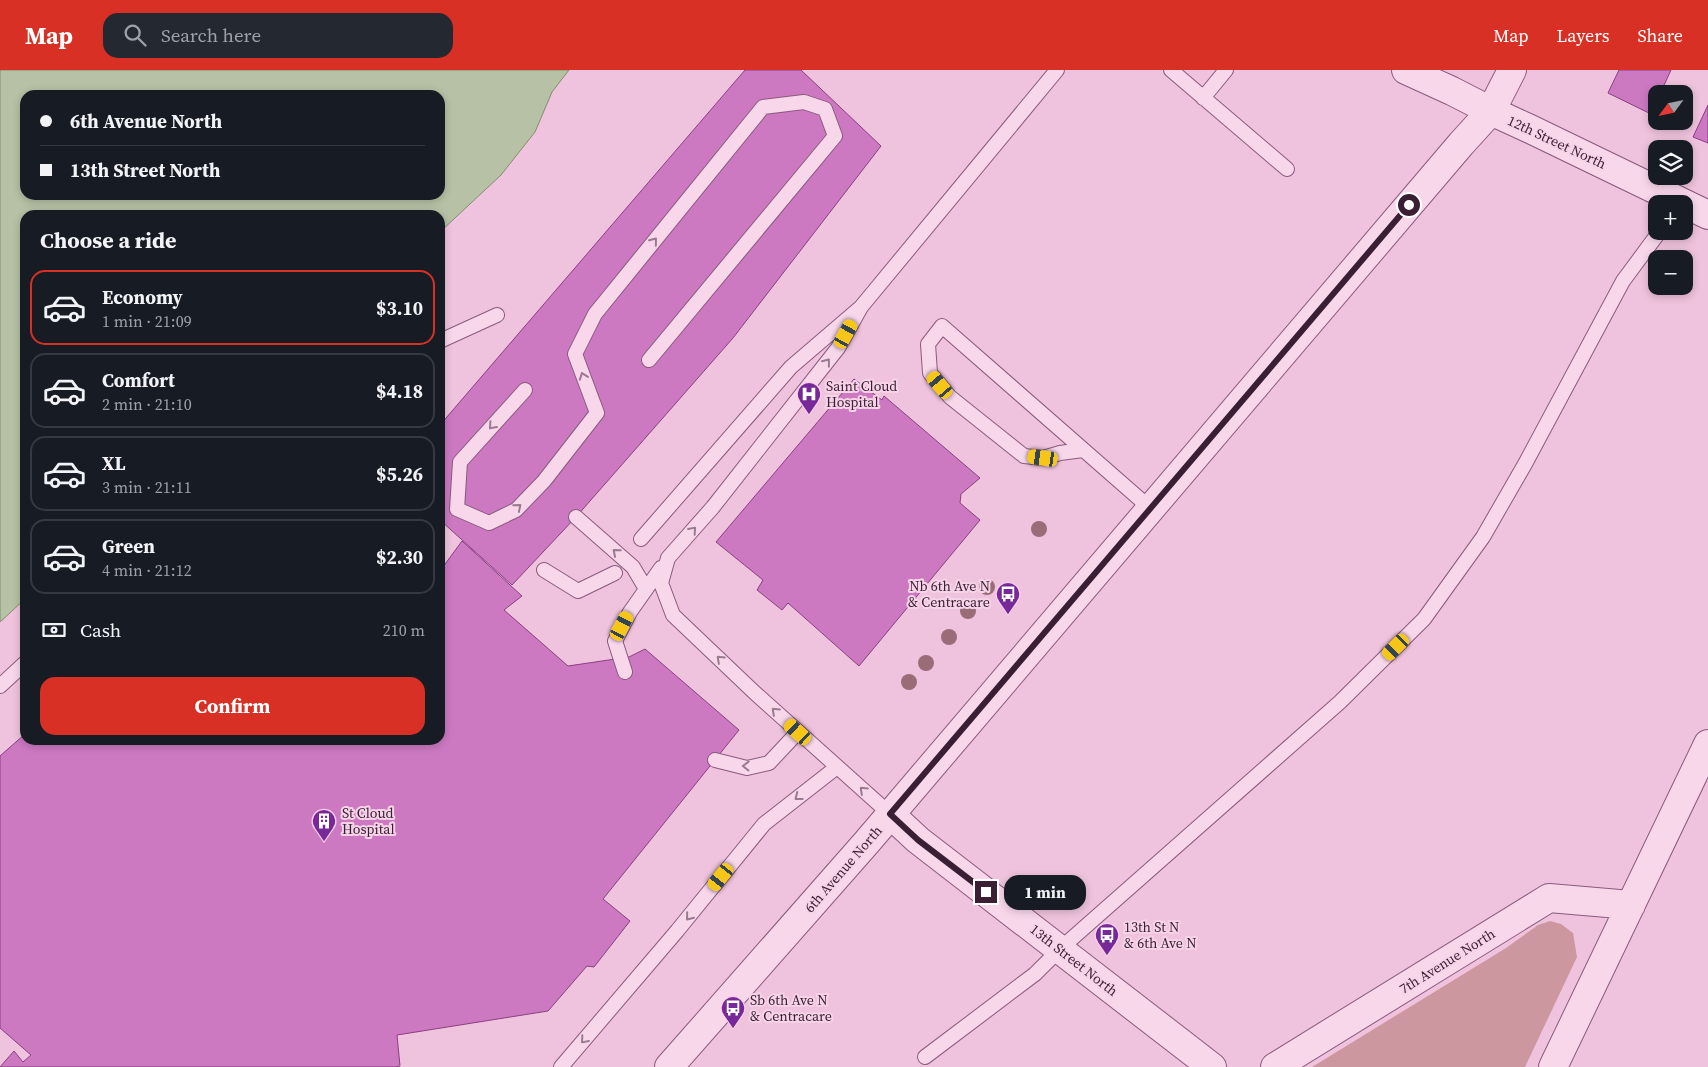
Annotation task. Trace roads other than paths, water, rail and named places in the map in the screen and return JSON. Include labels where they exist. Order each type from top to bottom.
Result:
[{"type":"street","name":"12th Street North","points":[[1406,70],[1696,208]]},
{"type":"street","name":"6th Avenue North","points":[[669,1067],[890,814],[1491,111],[1512,70]]},
{"type":"street","points":[[1553,1067],[1708,744]]},
{"type":"street","name":"13th Street North","points":[[890,814],[918,840],[1212,1067]]},
{"type":"street","name":"7th Avenue North","points":[[1275,1067],[1549,898],[1631,906]]},
{"type":"lane","points":[[641,539],[791,367],[861,307],[1058,70]]},
{"type":"lane","points":[[1171,70],[1287,169]]},
{"type":"lane","points":[[1203,98],[1226,70]]},
{"type":"lane","points":[[525,390],[460,462],[457,509],[489,523],[516,510],[544,481],[597,413],[575,354],[595,314],[763,107],[804,102],[825,109],[835,136],[650,360]]},
{"type":"lane","points":[[925,1057],[1035,974],[1060,949],[1340,702],[1424,619],[1483,536],[1525,464],[1623,281],[1653,240]]},
{"type":"lane","points":[[625,672],[615,641],[630,612],[668,558],[713,507],[838,348],[861,307]]},
{"type":"lane","points":[[445,339],[497,315]]},
{"type":"lane","points":[[1083,450],[1060,453],[1043,458],[1024,456],[950,397],[930,373],[928,344],[942,326],[1150,508]]},
{"type":"lane","points":[[576,517],[634,567],[646,589]]},
{"type":"lane","points":[[668,558],[661,583],[673,615],[798,732],[890,814]]},
{"type":"lane","points":[[544,570],[578,591],[615,573]]},
{"type":"lane","points":[[0,686],[20,668]]},
{"type":"lane","points":[[715,760],[747,768],[769,763],[798,732]]},
{"type":"lane","points":[[560,1066],[677,932],[764,824],[837,767]]},
{"type":"place","name":"Saint Cloud Hospital","points":[[809,415]]},
{"type":"place","name":"Nb 6th Ave N & Centracare","points":[[1008,615]]},
{"type":"place","name":"St Cloud Hospital","points":[[324,842]]},
{"type":"place","name":"13th St N & 6th Ave N","points":[[1107,956]]},
{"type":"place","name":"Sb 6th Ave N & Centracare","points":[[733,1029]]}]
